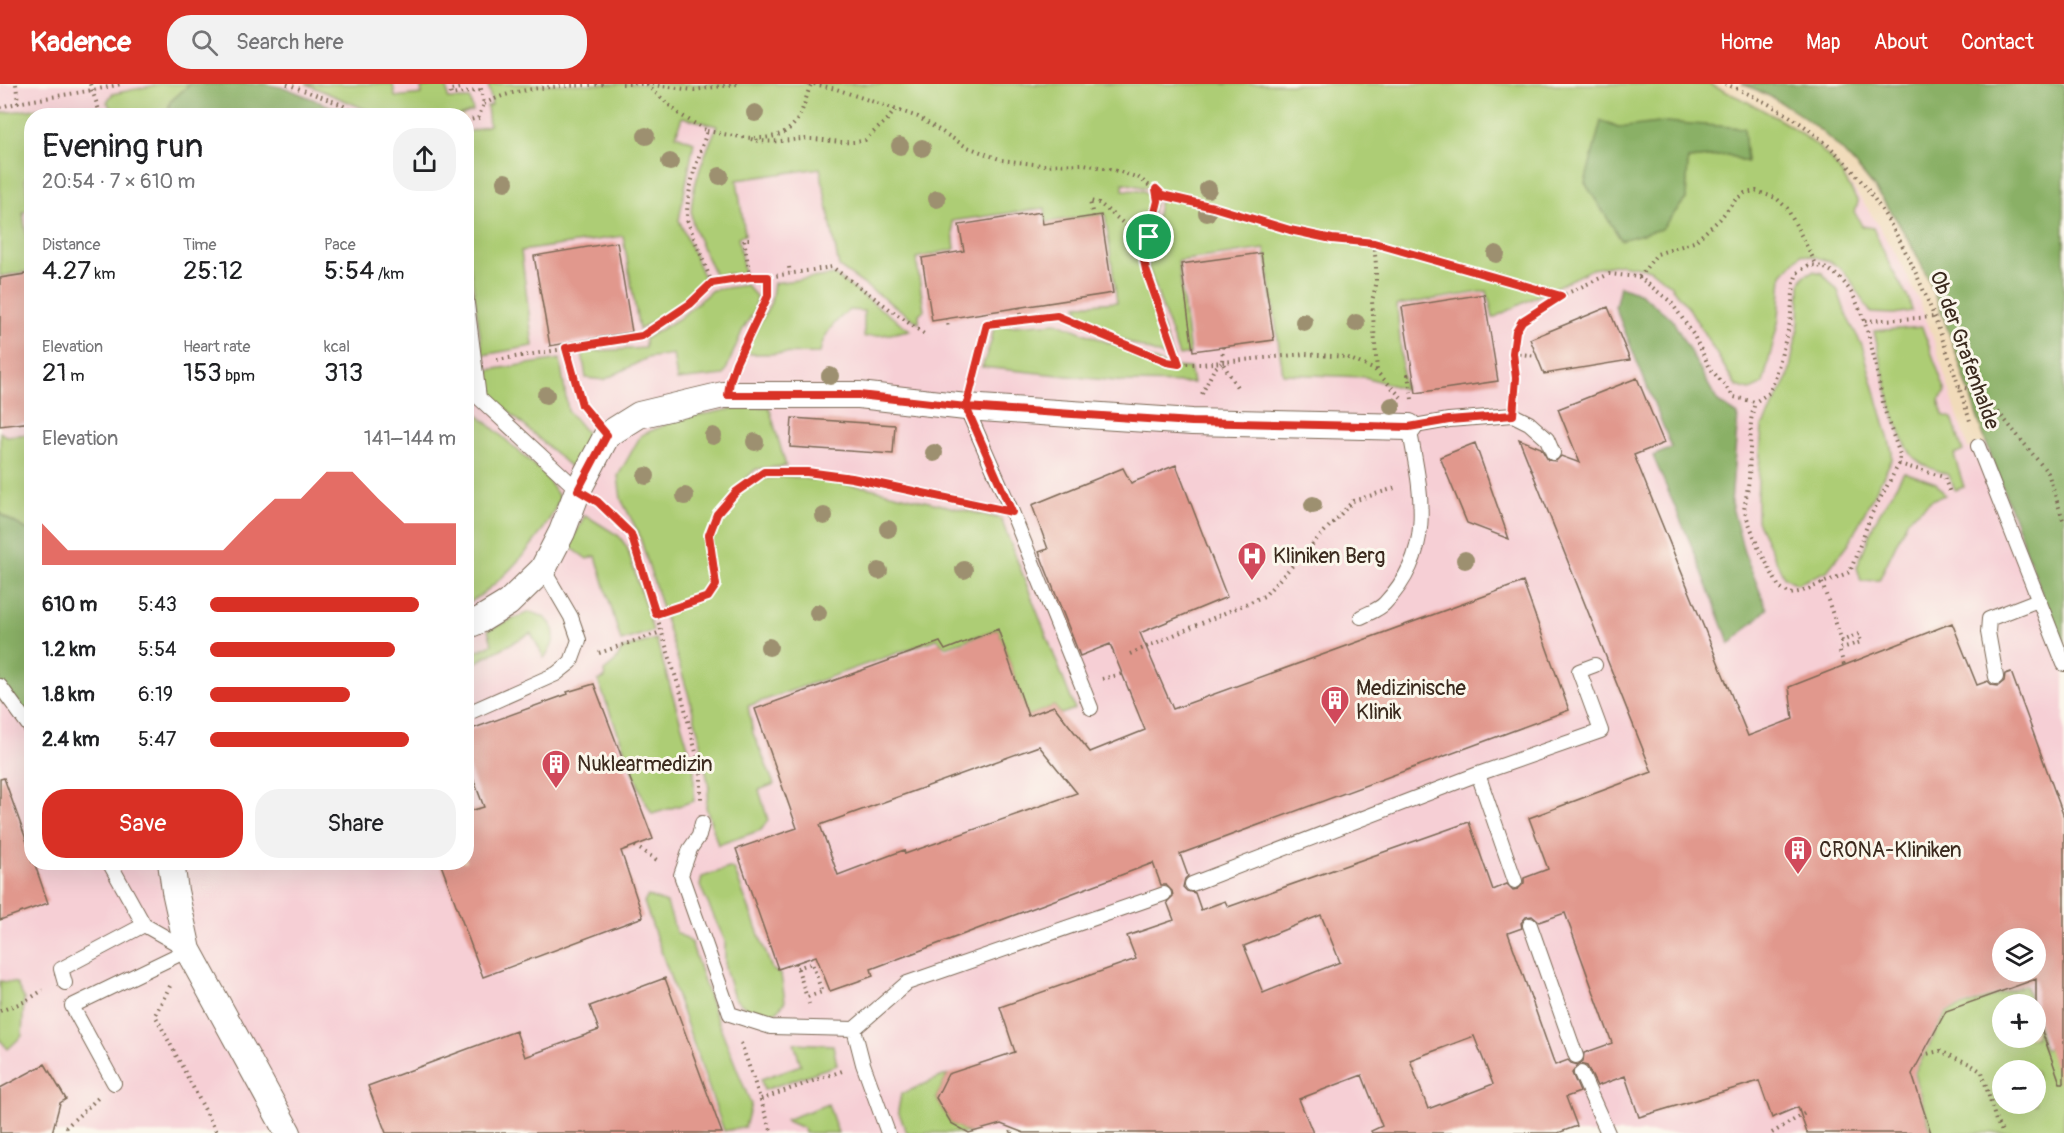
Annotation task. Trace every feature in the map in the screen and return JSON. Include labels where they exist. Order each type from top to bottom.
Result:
[{"type":"street","points":[[474,623],[508,603],[543,569],[562,532],[578,490],[607,435],[639,415],[728,395],[859,395],[966,407],[1192,422],[1409,427]]},
{"type":"street","points":[[172,870],[188,950],[288,1133]]},
{"type":"lane","points":[[474,398],[578,490]]},
{"type":"lane","points":[[966,407],[1012,512],[1090,708]]},
{"type":"lane","points":[[1361,617],[1384,605],[1403,579],[1416,554],[1422,508],[1409,427],[1449,420],[1513,415],[1529,423],[1547,439],[1553,453]]},
{"type":"lane","name":"Ob der Grafenhalde","points":[[1978,446],[2064,664]]},
{"type":"lane","points":[[474,710],[556,674],[571,662],[579,640],[571,617],[543,569]]},
{"type":"lane","points":[[1996,677],[1988,632],[1989,619],[2038,600]]},
{"type":"lane","points":[[1191,884],[1478,774],[1601,730],[1579,671],[1595,665]]},
{"type":"lane","points":[[0,686],[24,719]]},
{"type":"lane","points":[[1478,774],[1515,881]]},
{"type":"lane","points":[[702,823],[699,836],[690,849],[681,875],[730,1014],[771,1027],[854,1029],[907,983],[1164,894]]},
{"type":"lane","points":[[113,870],[144,925],[188,950]]},
{"type":"lane","points":[[65,982],[62,969],[144,925]]},
{"type":"lane","points":[[1530,925],[1576,1056]]},
{"type":"lane","points":[[114,1083],[72,1006],[188,950]]},
{"type":"lane","points":[[854,1029],[863,1064],[888,1133]]},
{"type":"lane","points":[[1581,1073],[1608,1133]]},
{"type":"path","points":[[16,84],[18,103]]},
{"type":"path","points":[[90,84],[98,108]]},
{"type":"path","points":[[0,107],[91,92],[121,84]]},
{"type":"path","points":[[287,84],[298,85],[347,108]]},
{"type":"path","points":[[461,84],[461,88],[450,90],[451,95],[481,90]]},
{"type":"path","points":[[474,119],[478,118],[484,104],[480,84]]},
{"type":"path","points":[[484,104],[504,95],[541,87],[606,84]]},
{"type":"path","points":[[622,84],[694,90],[737,84]]},
{"type":"path","points":[[751,139],[780,133],[794,124],[812,84],[836,89],[918,117],[965,146],[1002,160],[1041,165],[1084,164],[1101,167],[1128,174],[1156,189],[1162,195],[1213,207],[1290,230],[1332,239],[1374,243],[1561,296]]},
{"type":"path","name":"Ob der Grafenhalde","points":[[1725,84],[1777,109],[1816,135],[1852,171],[1881,209],[1916,273],[1935,317],[1978,446]]},
{"type":"path","points":[[647,85],[679,114],[707,131],[769,142],[813,139],[840,143],[865,140],[888,119],[895,109]]},
{"type":"path","points":[[707,131],[688,196],[687,220],[712,283]]},
{"type":"path","points":[[1156,189],[1158,201],[1144,260],[1179,364]]},
{"type":"path","points":[[1638,277],[1657,254],[1694,242],[1720,219],[1736,199],[1745,193],[1756,191],[1776,198],[1787,208],[1817,265]]},
{"type":"path","points":[[1093,217],[1090,201],[1099,203],[1128,227],[1149,237]]},
{"type":"path","points":[[749,239],[744,240],[750,277]]},
{"type":"path","points":[[1374,243],[1377,265],[1372,301],[1377,372]]},
{"type":"path","points":[[1809,264],[1817,265],[1834,274],[1855,300],[1866,321],[1884,406],[1900,455],[1899,464],[1871,514],[1850,572],[1790,594],[1779,587],[1758,547],[1744,510],[1749,480],[1751,420],[1755,402],[1769,393],[1775,379],[1790,324],[1792,296],[1797,273],[1809,264]]},
{"type":"path","points":[[789,267],[790,273]]},
{"type":"path","points":[[496,360],[580,344],[642,336],[690,304],[712,283],[832,267],[924,334]]},
{"type":"path","points":[[1513,415],[1516,378],[1513,353],[1516,331],[1522,321],[1561,296],[1608,274],[1638,277],[1671,302],[1693,334],[1710,369],[1734,397],[1755,402]]},
{"type":"path","points":[[728,395],[736,363],[768,296],[768,277]]},
{"type":"path","points":[[1019,307],[1021,320]]},
{"type":"path","points":[[966,407],[987,324],[1057,316],[1167,362],[1179,364],[1283,356],[1346,357],[1363,363],[1377,372],[1403,402]]},
{"type":"path","points":[[1866,321],[1935,317]]},
{"type":"path","points":[[947,318],[948,328]]},
{"type":"path","points":[[1222,347],[1222,362],[1237,387]]},
{"type":"path","points":[[566,348],[582,405],[607,435]]},
{"type":"path","points":[[1513,353],[1537,356]]},
{"type":"path","points":[[1412,400],[1408,375],[1413,374]]},
{"type":"path","points":[[1959,387],[1981,394],[2048,473],[2064,523]]},
{"type":"path","points":[[1899,464],[1944,477],[1950,493]]},
{"type":"path","points":[[656,614],[708,597],[716,585],[709,535],[717,514],[736,492],[764,472],[807,472],[852,478],[1012,512]]},
{"type":"path","points":[[1130,654],[1264,596],[1353,501],[1419,480]]},
{"type":"path","points":[[578,490],[598,502],[631,534],[682,697],[701,772],[702,823]]},
{"type":"path","points":[[1822,583],[1842,640],[1859,634],[1861,642],[1839,650],[1844,665]]},
{"type":"path","points":[[615,647],[661,632]]},
{"type":"path","points":[[188,950],[155,1016],[217,1133]]},
{"type":"path","points":[[803,987],[797,965],[812,963],[822,992],[807,997]]},
{"type":"path","points":[[0,1011],[26,1000]]},
{"type":"path","points":[[730,1014],[772,1133]]},
{"type":"path","points":[[1922,1055],[1940,1052],[1970,1064],[1982,1072],[1996,1121],[2003,1133]]},
{"type":"path","points":[[761,1099],[863,1064]]},
{"type":"path","points":[[64,1133],[64,1129],[114,1083]]},
{"type":"path","points":[[1772,1133],[1807,1112]]},
{"type":"shaded area","name":"Kliniken Berg","points":[[0,84],[1708,84],[1794,129],[1836,165],[1868,209],[1900,261],[1920,303],[1968,449],[1986,443],[2049,609],[2064,664],[2064,1133],[0,1133],[0,553],[24,517],[24,870],[474,870],[474,108],[24,108],[24,513],[0,503]]},
{"type":"green space","points":[[161,84],[190,84],[170,102],[169,108],[111,108],[107,102],[112,94]]},
{"type":"green space","points":[[190,84],[264,84],[286,88],[334,108],[169,108],[170,102]]},
{"type":"green space","points":[[306,84],[393,84],[395,97],[422,94],[421,88],[447,84],[448,99],[470,99],[472,108],[363,108]]},
{"type":"green space","points":[[488,84],[1708,84],[1777,118],[1825,153],[1836,166],[1858,202],[1855,213],[1862,226],[1873,228],[1891,268],[1909,299],[1912,311],[1894,314],[1871,313],[1851,281],[1838,267],[1817,257],[1801,254],[1782,275],[1779,319],[1763,384],[1750,390],[1736,386],[1690,310],[1670,285],[1650,269],[1620,264],[1592,269],[1493,318],[1487,291],[1397,305],[1404,389],[1365,377],[1283,374],[1265,249],[1178,261],[1190,354],[1179,356],[1147,260],[1162,191],[1123,183],[1123,190],[1144,191],[1155,201],[1142,254],[1143,274],[1173,357],[1170,359],[1082,323],[1077,305],[1117,302],[1105,214],[1046,222],[1045,208],[952,221],[955,249],[916,258],[924,310],[919,314],[919,323],[839,267],[820,168],[737,180],[745,235],[738,237],[744,273],[715,275],[698,237],[691,214],[698,174],[717,126],[682,117],[676,135],[694,142],[679,220],[704,278],[700,285],[686,300],[639,330],[623,236],[521,251],[533,346],[483,355],[474,293],[474,130],[489,125],[487,106],[492,105]],"holes":[[[1602,121],[1618,128],[1743,128],[1747,162],[1728,155],[1688,159],[1686,199],[1661,229]]]},
{"type":"green space","points":[[1742,84],[2064,84],[2064,664],[2037,580],[1944,319],[1913,249],[1876,190],[1829,138],[1773,98]]},
{"type":"green space","points":[[72,105],[87,108],[45,108]]},
{"type":"green space","points":[[24,110],[24,272],[0,276],[0,113]]},
{"type":"green space","points":[[1601,121],[1618,128],[1666,122],[1744,128],[1747,162],[1728,155],[1688,159],[1686,199],[1661,229],[1621,240],[1585,183]]},
{"type":"green space","points":[[1813,271],[1822,273],[1838,291],[1847,317],[1862,345],[1892,451],[1892,459],[1849,543],[1827,571],[1797,584],[1784,577],[1757,521],[1757,497],[1762,427],[1788,378],[1799,323],[1800,284],[1805,275]]},
{"type":"green space","points":[[834,275],[910,330],[864,337],[864,311],[849,310],[830,329],[823,340],[820,353],[751,354],[745,351],[771,302],[774,283]]},
{"type":"green space","points":[[746,285],[756,296],[755,310],[743,329],[724,375],[677,380],[673,354],[647,358],[604,380],[586,378],[582,352],[645,348],[645,339],[680,318],[712,290]]},
{"type":"green space","points":[[1620,286],[1641,294],[1672,319],[1718,402],[1738,415],[1731,503],[1744,552],[1767,609],[1730,644],[1653,456],[1672,448],[1615,307]]},
{"type":"green space","points":[[1058,323],[1171,367],[1190,368],[1193,383],[1125,382],[982,367],[994,327]]},
{"type":"green space","points":[[1922,327],[1946,392],[1939,400],[1943,415],[1952,418],[1963,451],[1954,455],[1964,487],[1955,490],[1949,475],[1919,462],[1910,453],[1890,401],[1874,331]]},
{"type":"green space","points":[[560,359],[568,411],[590,437],[573,469],[491,396],[489,370]]},
{"type":"green space","points":[[742,407],[769,407],[786,466],[756,469],[743,481],[787,476],[865,487],[1001,519],[1075,709],[1061,714],[1054,706],[1028,716],[998,629],[946,647],[937,639],[748,706],[753,733],[774,784],[759,790],[768,820],[761,830],[718,845],[706,807],[709,788],[688,693],[639,534],[621,499],[618,476],[641,435],[679,419]]},
{"type":"green space","points":[[474,411],[544,474],[560,498],[544,528],[521,558],[474,600]]},
{"type":"green space","points":[[0,432],[6,436],[24,435],[24,528],[3,516],[0,511]]},
{"type":"green space","points":[[1904,472],[1936,483],[1945,495],[1932,500],[1908,519],[1879,580],[1861,581],[1857,567],[1875,521]]},
{"type":"green space","points":[[0,511],[3,516],[24,528],[24,719],[0,700]]},
{"type":"green space","points":[[585,515],[619,536],[627,547],[653,631],[621,641],[596,556],[587,559],[569,546]]},
{"type":"green space","points":[[529,612],[545,618],[550,623],[553,629],[553,643],[544,658],[531,633],[474,663],[474,652],[492,644],[488,630]]},
{"type":"green space","points":[[656,639],[694,767],[694,801],[652,814],[642,795],[598,681],[605,678],[604,671],[615,662],[622,649]]},
{"type":"green space","points":[[729,868],[734,869],[772,969],[781,975],[785,1001],[778,1011],[767,1015],[751,1012],[734,998],[725,968],[725,941],[700,886],[702,877]]},
{"type":"green space","points":[[648,896],[667,903],[676,932],[691,942],[713,1009],[751,1104],[745,1127],[724,1131],[644,902]]},
{"type":"green space","points":[[0,981],[16,983],[24,998],[22,1036],[8,1049],[0,1040]]},
{"type":"green space","points":[[2025,985],[2028,994],[1999,994]]},
{"type":"green space","points":[[1992,996],[1992,1048],[2044,1048],[2044,1050],[2064,1044],[2064,1133],[1932,1133],[1914,1074],[1947,1012]]},
{"type":"green space","points":[[794,1043],[833,1045],[837,1065],[764,1090],[761,1079],[801,1065]]},
{"type":"green space","points":[[948,1074],[936,1098],[951,1123],[969,1133],[907,1133],[898,1111],[901,1094]]},
{"type":"green space","points":[[828,1104],[838,1133],[805,1133],[803,1128],[785,1120]]},
{"type":"building","points":[[1041,212],[1043,224],[1101,215],[1113,293],[932,321],[922,258],[964,251],[959,225]]},
{"type":"building","points":[[617,242],[632,332],[550,346],[534,256]]},
{"type":"building","points":[[1261,253],[1274,340],[1193,351],[1181,264]]},
{"type":"building","points":[[24,274],[24,423],[0,426],[0,278]]},
{"type":"building","points":[[1484,294],[1498,381],[1416,393],[1402,307]]},
{"type":"building","points":[[1608,307],[1630,360],[1544,374],[1530,339]]},
{"type":"building","points":[[1637,378],[1664,443],[1634,455],[1748,736],[1793,719],[1789,687],[1952,623],[1977,685],[1988,681],[1998,686],[2004,681],[2005,674],[2011,672],[2064,817],[2064,1083],[2060,1083],[2046,1043],[2046,994],[2036,994],[2036,982],[2046,982],[2046,928],[1992,928],[1992,982],[2028,982],[1946,1011],[1912,1074],[1931,1133],[1807,1133],[1798,1107],[1772,1118],[1759,1081],[1639,1117],[1625,1076],[1597,1086],[1587,1066],[1579,1064],[1583,1061],[1584,1053],[1612,1043],[1565,913],[1539,922],[1532,916],[1526,917],[1521,923],[1522,928],[1508,933],[1555,1065],[1568,1060],[1578,1065],[1572,1073],[1580,1092],[1566,1097],[1577,1126],[1558,1133],[1372,1133],[1371,1131],[1382,1126],[1362,1075],[1299,1099],[1313,1133],[1024,1133],[1001,1124],[969,1133],[951,1123],[936,1098],[948,1074],[1015,1052],[1000,1007],[1136,959],[1127,936],[1174,920],[1167,902],[1173,896],[1172,891],[1166,885],[1161,885],[1153,863],[871,969],[873,976],[830,991],[816,956],[778,969],[736,849],[797,828],[755,709],[940,642],[945,650],[998,629],[1028,716],[1054,706],[1090,752],[1145,730],[1110,644],[1080,656],[1039,552],[1048,549],[1032,505],[1123,468],[1131,483],[1176,465],[1227,597],[1140,633],[1173,709],[1523,582],[1569,710],[1180,854],[1188,876],[1183,887],[1195,893],[1201,910],[1225,901],[1228,907],[1469,822],[1493,890],[1507,884],[1513,890],[1518,889],[1524,883],[1524,878],[1548,869],[1529,818],[1652,772],[1519,439],[1541,448],[1548,460],[1556,461],[1561,456],[1580,463],[1558,409]],"holes":[[[1039,746],[1077,793],[905,854],[904,850],[838,875],[820,825]],[[1321,915],[1340,962],[1263,993],[1244,946]],[[1474,1036],[1493,1084],[1428,1109],[1410,1060]]]},
{"type":"building","points":[[792,418],[895,425],[893,454],[790,447]]},
{"type":"building","points":[[1475,443],[1509,539],[1467,523],[1440,457]]},
{"type":"building","name":"Nuklearmedizin","points":[[594,684],[653,839],[621,851],[643,917],[483,977],[443,870],[474,870],[474,810],[484,807],[474,781],[474,728],[568,694],[567,692]]},
{"type":"building","points":[[4,778],[24,834],[24,870],[37,870],[48,903],[0,920],[0,779]]},
{"type":"building","points":[[665,978],[722,1133],[386,1133],[368,1086],[516,1031],[525,1057],[599,1030],[590,1006]]},
{"type":"building","points":[[45,1064],[66,1099],[60,1103],[52,1133],[0,1133],[0,1088]]},
{"type":"place","name":"Kliniken Berg","points":[[1252,582]]},
{"type":"place","name":"Medizinische Klinik","points":[[1335,726]]},
{"type":"place","name":"Nuklearmedizin","points":[[556,790]]},
{"type":"place","name":"CRONA-Kliniken","points":[[1798,876]]},
{"type":"route","points":[[1149,237],[1144,260],[1146,270],[1179,364],[1167,362],[1057,316],[987,324],[966,407],[859,395],[728,395],[736,363],[768,296],[768,277],[750,277],[712,283],[690,304],[642,336],[566,348],[582,405],[607,435],[578,490],[598,502],[631,534],[656,614],[708,597],[716,585],[709,535],[717,514],[736,492],[764,472],[807,472],[852,478],[1012,512],[966,407],[1192,422],[1409,427],[1449,420],[1513,415],[1516,378],[1513,353],[1516,331],[1522,321],[1561,296],[1508,283],[1493,276],[1374,243],[1332,239],[1247,219],[1213,207],[1162,195],[1156,189],[1158,201],[1149,237]]}]
